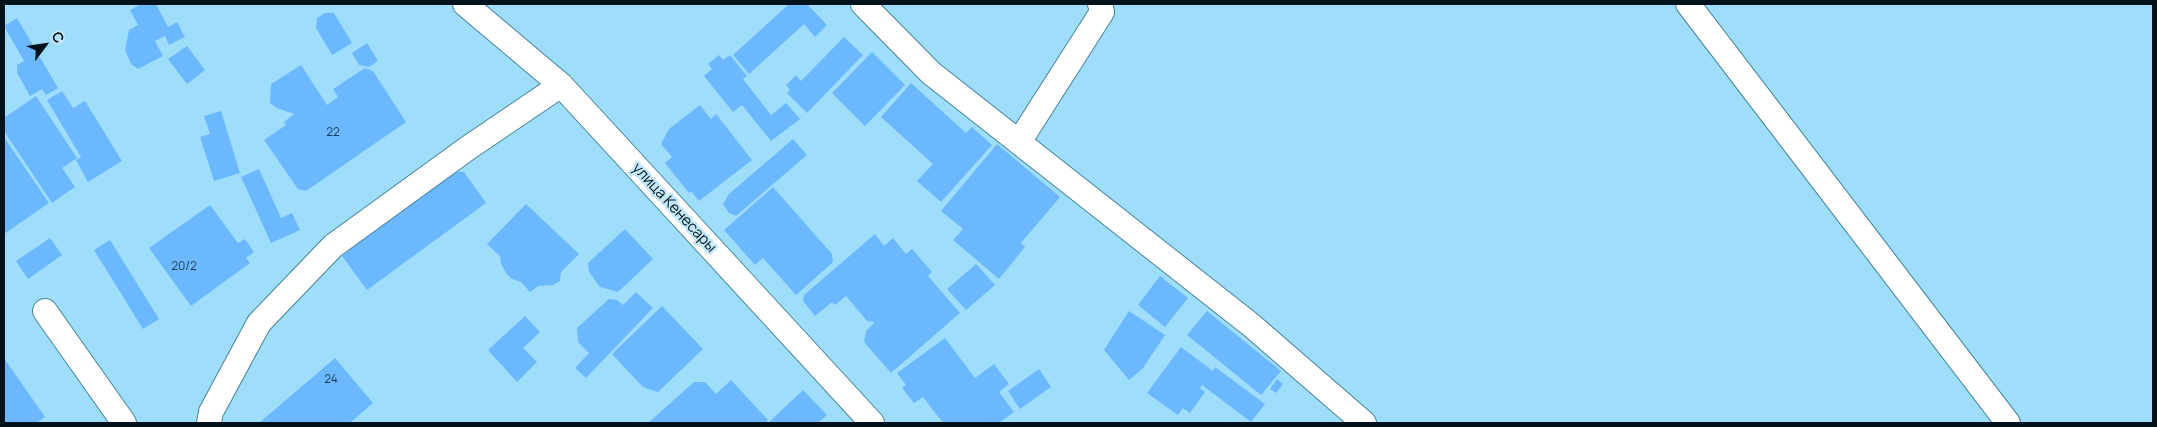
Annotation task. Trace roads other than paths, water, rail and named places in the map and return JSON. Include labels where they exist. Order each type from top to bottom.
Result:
[{"type":"street","name":"улица Кенесары","points":[[466,4],[561,86],[872,423]]},
{"type":"street","points":[[863,4],[931,73],[1250,325],[1364,423]]},
{"type":"street","points":[[1020,142],[1102,12],[1100,4]]},
{"type":"street","points":[[1688,4],[2008,423]]},
{"type":"street","points":[[209,423],[211,412],[259,323],[333,246],[468,148],[561,86]]},
{"type":"street","points":[[45,311],[124,423]]}]
